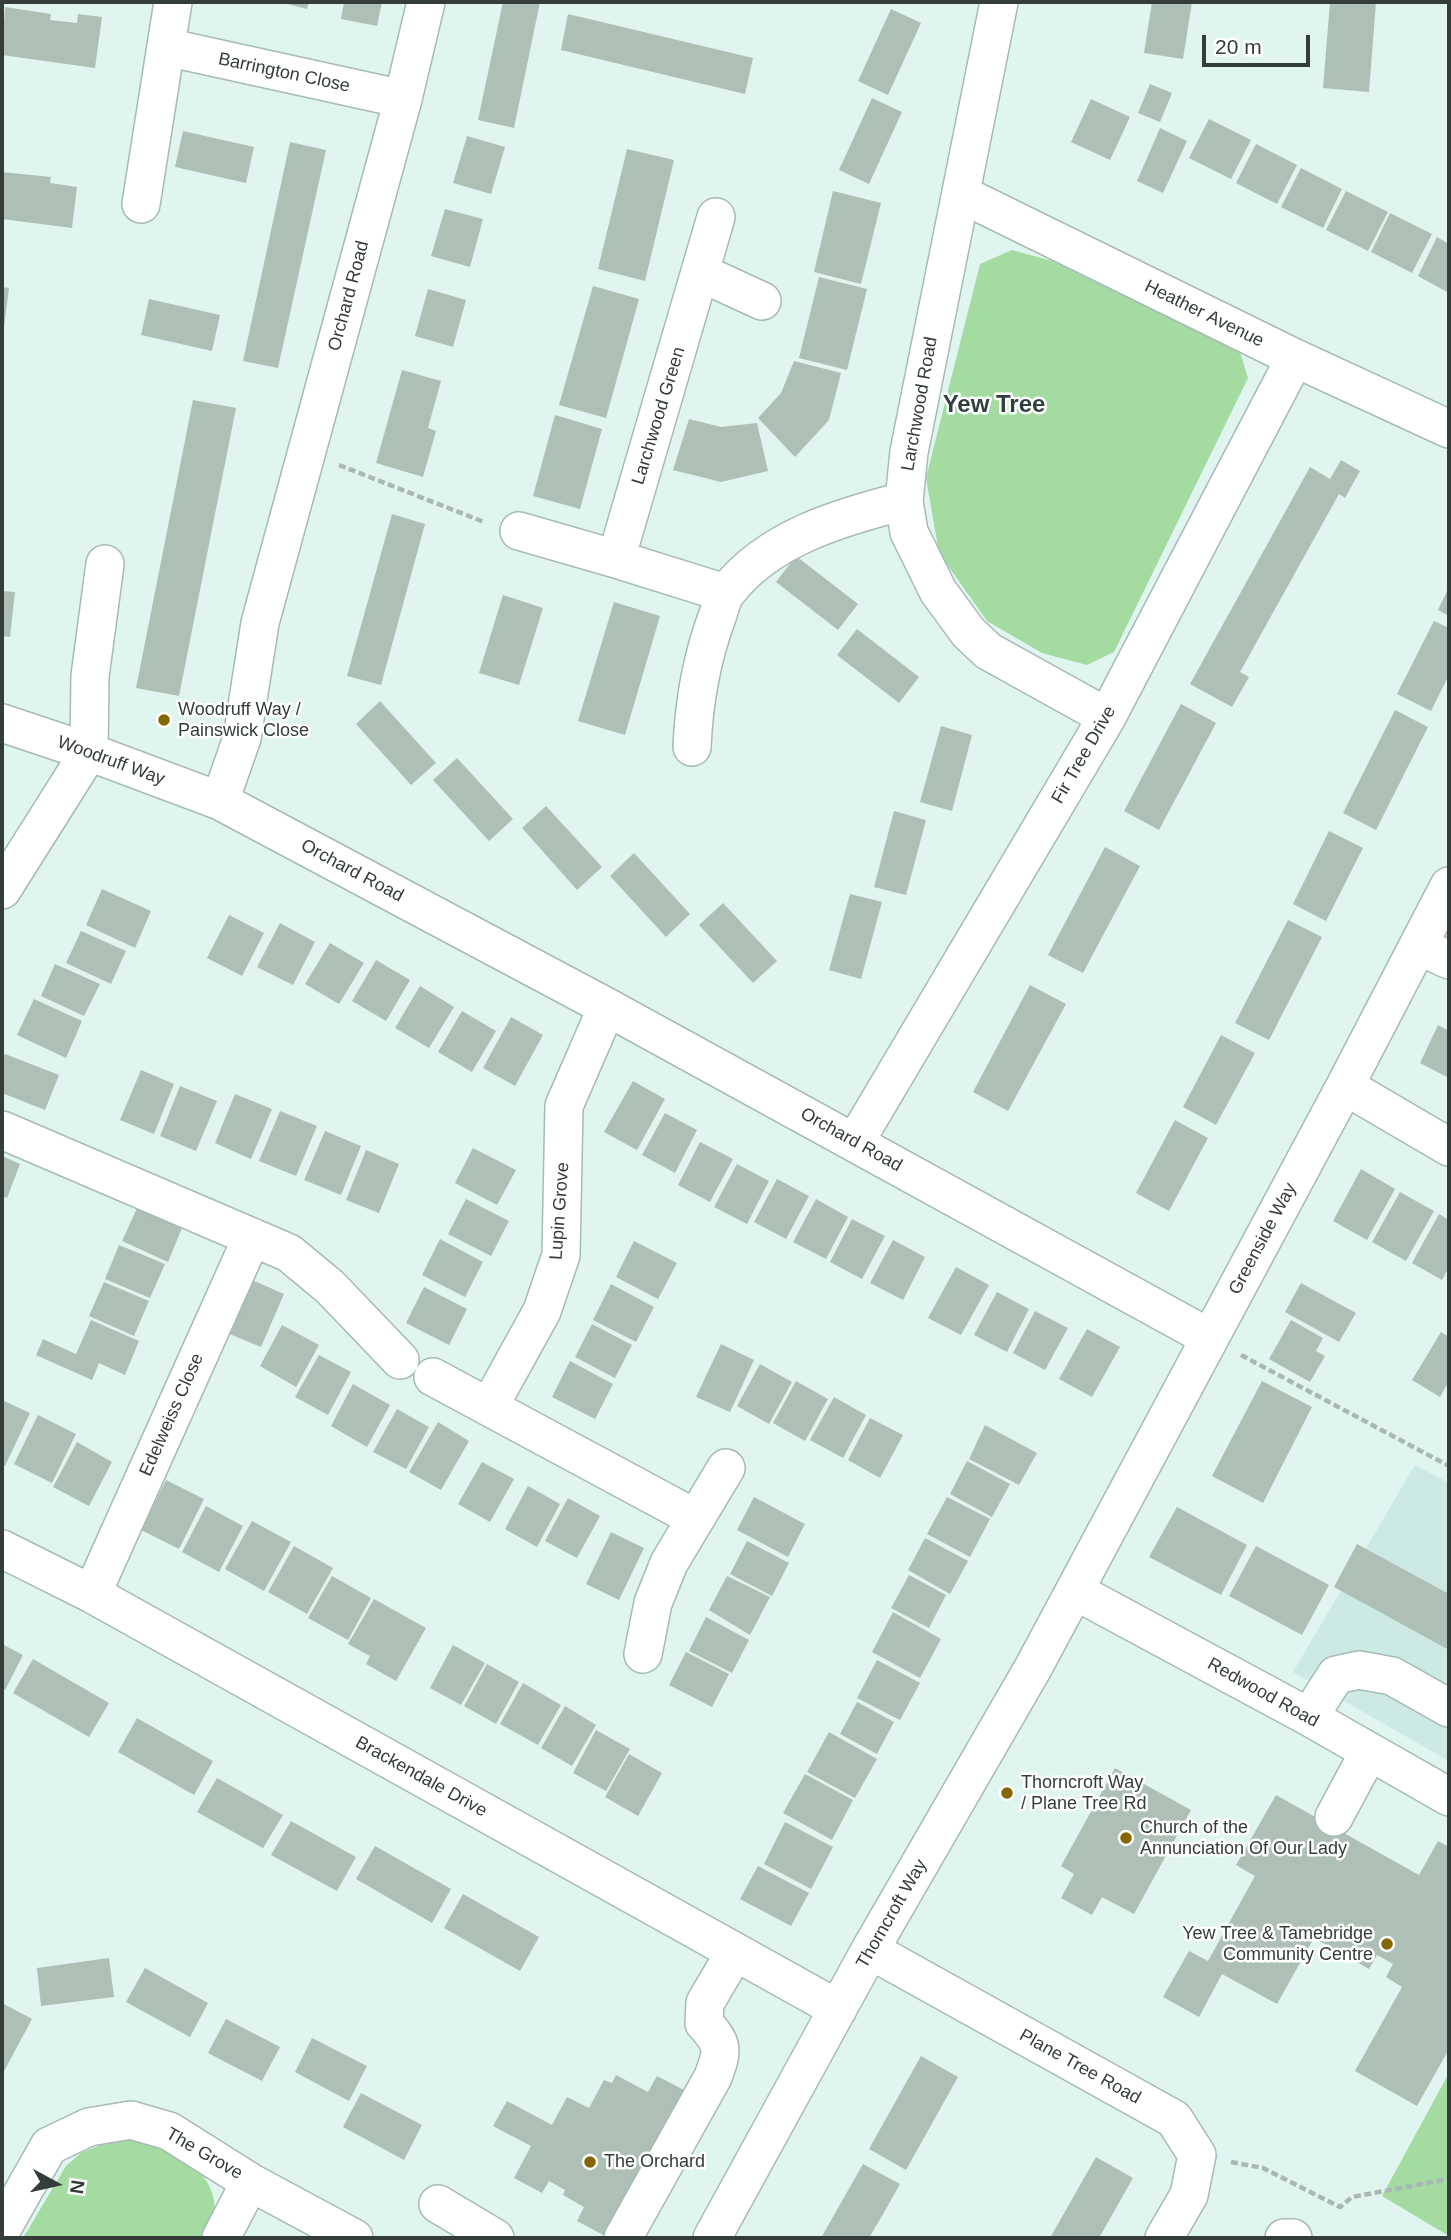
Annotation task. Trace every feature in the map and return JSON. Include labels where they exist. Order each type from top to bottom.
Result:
[{"type":"street","points":[[141,204],[173,2]]},
{"type":"street","name":"Orchard Road","points":[[426,2],[260,623],[242,738],[220,801],[607,1007],[1210,1338]]},
{"type":"street","name":"Larchwood Road","points":[[999,2],[909,452],[904,501],[909,532],[938,591],[968,632],[988,652],[1107,717]]},
{"type":"street","name":"Barrington Close","points":[[166,47],[402,99]]},
{"type":"street","name":"Heather Avenue","points":[[961,194],[1295,358],[1449,429]]},
{"type":"street","name":"Larchwood Green","points":[[617,559],[716,217]]},
{"type":"street","points":[[701,273],[762,301]]},
{"type":"street","name":"Fir Tree Drive","points":[[855,1142],[1107,717],[1295,358]]},
{"type":"street","points":[[692,747],[695,700],[705,648],[725,593],[764,555],[824,525],[904,501]]},
{"type":"street","points":[[519,531],[725,593]]},
{"type":"street","points":[[2,890],[89,752],[90,676],[105,564]]},
{"type":"street","name":"Woodruff Way","points":[[2,723],[220,801]]},
{"type":"street","name":"Greenside Way","points":[[1075,1591],[1345,1086],[1434,953],[1449,886]]},
{"type":"street","name":"Lupin Grove","points":[[489,1407],[542,1311],[561,1255],[564,1106],[607,1007]]},
{"type":"street","points":[[1345,1086],[1449,1147]]},
{"type":"street","points":[[2,1130],[289,1253],[330,1287],[400,1360]]},
{"type":"street","name":"Edelweiss Close","points":[[92,1594],[252,1237]]},
{"type":"street","points":[[433,1377],[695,1518]]},
{"type":"street","points":[[643,1654],[653,1603],[669,1563],[726,1468]]},
{"type":"street","name":"Brackendale Drive","points":[[2,1549],[92,1594],[838,2009]]},
{"type":"street","name":"Redwood Road","points":[[1075,1591],[1309,1717],[1449,1797]]},
{"type":"street","name":"Thorncroft Way","points":[[712,2238],[870,1950],[1075,1591]]},
{"type":"street","points":[[1309,1717],[1336,1675],[1359,1670],[1392,1676],[1449,1708]]},
{"type":"street","points":[[1334,1817],[1369,1752]]},
{"type":"street","name":"Plane Tree Road","points":[[870,1950],[1174,2119],[1198,2155]]},
{"type":"street","points":[[623,2238],[713,2077],[722,2053],[718,2039],[704,2023],[705,2003],[735,1952]]},
{"type":"street","name":"The Grove","points":[[2,2229],[49,2146],[89,2127],[131,2120],[169,2131],[250,2182],[354,2238]]},
{"type":"street","points":[[1164,2238],[1189,2194],[1198,2155]]},
{"type":"street","name":"The Grove","points":[[221,2238],[250,2182]]},
{"type":"street","points":[[438,2204],[495,2238]]},
{"type":"street","points":[[1284,2238],[1293,2238]]},
{"type":"path","points":[[306,452],[521,537],[519,531]]},
{"type":"path","points":[[1210,1338],[1449,1466]]},
{"type":"path","points":[[1198,2155],[1263,2168],[1340,2207],[1352,2197],[1449,2179]]},
{"type":"shaded area","points":[[1415,1465],[1449,1483],[1449,1761],[1293,1672]]},
{"type":"green space","points":[[1012,250],[1052,261],[1240,352],[1248,378],[1114,652],[1087,665],[1042,653],[987,621],[939,553],[926,478],[980,264]]},
{"type":"green space","points":[[1449,2073],[1449,2236],[1382,2196]]},
{"type":"green space","points":[[118,2138],[167,2150],[196,2168],[213,2195],[215,2215],[206,2238],[23,2238],[66,2166],[81,2153]]},
{"type":"building","points":[[280,2],[309,2],[307,9]]},
{"type":"building","points":[[344,2],[382,2],[377,26],[341,19]]},
{"type":"building","points":[[503,2],[540,2],[514,128],[478,120]]},
{"type":"building","points":[[1152,2],[1192,2],[1183,59],[1144,53]]},
{"type":"building","points":[[1330,2],[1376,2],[1369,92],[1323,88]]},
{"type":"building","points":[[5,7],[51,14],[50,20],[77,23],[78,14],[102,17],[95,68],[2,55]]},
{"type":"building","points":[[891,9],[921,23],[888,95],[858,81]]},
{"type":"building","points":[[568,14],[753,58],[745,94],[561,50]]},
{"type":"building","points":[[1150,84],[1172,93],[1160,122],[1138,113]]},
{"type":"building","points":[[872,98],[902,112],[869,184],[839,170]]},
{"type":"building","points":[[1091,99],[1130,117],[1110,160],[1071,142]]},
{"type":"building","points":[[1209,119],[1251,140],[1231,179],[1189,158]]},
{"type":"building","points":[[1160,128],[1187,141],[1163,193],[1137,181]]},
{"type":"building","points":[[183,131],[254,147],[246,183],[175,167]]},
{"type":"building","points":[[467,136],[505,147],[491,194],[453,183]]},
{"type":"building","points":[[290,142],[326,150],[278,368],[243,361]]},
{"type":"building","points":[[1256,144],[1297,165],[1277,204],[1236,183]]},
{"type":"building","points":[[627,149],[674,160],[645,281],[598,269]]},
{"type":"building","points":[[1301,168],[1342,189],[1323,228],[1281,207]]},
{"type":"building","points":[[2,172],[51,177],[50,183],[77,187],[72,228],[2,219]]},
{"type":"building","points":[[833,191],[881,203],[861,284],[814,272]]},
{"type":"building","points":[[1346,191],[1388,212],[1368,251],[1326,230]]},
{"type":"building","points":[[445,209],[483,219],[470,267],[431,256]]},
{"type":"building","points":[[1390,213],[1432,234],[1412,273],[1371,252]]},
{"type":"building","points":[[1437,237],[1449,244],[1449,293],[1418,276]]},
{"type":"building","points":[[819,277],[867,289],[847,370],[799,358]]},
{"type":"building","points":[[593,286],[639,299],[606,418],[559,405]]},
{"type":"building","points":[[2,287],[9,288],[3,335],[2,335]]},
{"type":"building","points":[[428,289],[466,300],[453,347],[415,336]]},
{"type":"building","points":[[149,299],[220,315],[212,351],[141,335]]},
{"type":"building","points":[[794,361],[841,373],[829,420],[795,457],[758,418],[781,393]]},
{"type":"building","points":[[402,370],[441,381],[428,428],[436,431],[423,477],[376,463]]},
{"type":"building","points":[[193,400],[236,408],[179,696],[136,688]]},
{"type":"building","points":[[555,415],[602,429],[580,509],[533,496]]},
{"type":"building","points":[[689,419],[721,427],[757,423],[768,471],[721,482],[673,470]]},
{"type":"building","points":[[1341,460],[1360,471],[1345,498],[1339,494],[1240,672],[1249,677],[1232,707],[1190,684],[1310,467],[1330,479]]},
{"type":"building","points":[[392,514],[425,524],[381,685],[347,676]]},
{"type":"building","points":[[796,556],[858,604],[838,630],[776,582]]},
{"type":"building","points":[[1449,587],[1449,616],[1438,610]]},
{"type":"building","points":[[2,591],[15,592],[10,637],[2,636]]},
{"type":"building","points":[[503,595],[543,608],[519,685],[479,673]]},
{"type":"building","points":[[614,602],[660,616],[625,735],[578,721]]},
{"type":"building","points":[[1434,621],[1449,628],[1449,675],[1431,711],[1397,694]]},
{"type":"building","points":[[857,629],[919,677],[899,703],[837,655]]},
{"type":"building","points":[[380,701],[436,763],[411,785],[356,724]]},
{"type":"building","points":[[1181,704],[1216,723],[1159,830],[1124,811]]},
{"type":"building","points":[[1395,710],[1428,727],[1376,830],[1343,813]]},
{"type":"building","points":[[941,726],[972,735],[952,811],[920,802]]},
{"type":"building","points":[[457,758],[513,819],[489,841],[433,780]]},
{"type":"building","points":[[546,806],[602,867],[577,890],[522,828]]},
{"type":"building","points":[[894,811],[926,820],[906,895],[874,887]]},
{"type":"building","points":[[1329,831],[1363,848],[1326,921],[1293,904]]},
{"type":"building","points":[[1105,847],[1140,866],[1083,973],[1048,955]]},
{"type":"building","points":[[634,853],[690,914],[666,937],[610,876]]},
{"type":"building","points":[[102,889],[151,911],[135,948],[86,925]]},
{"type":"building","points":[[850,894],[882,902],[861,979],[829,970]]},
{"type":"building","points":[[723,903],[777,961],[753,983],[699,925]]},
{"type":"building","points":[[229,915],[264,933],[242,976],[207,958]]},
{"type":"building","points":[[1288,920],[1322,937],[1269,1040],[1235,1023]]},
{"type":"building","points":[[280,923],[315,942],[293,985],[257,967]]},
{"type":"building","points":[[81,931],[126,951],[111,984],[66,963]]},
{"type":"building","points":[[330,943],[364,963],[339,1004],[305,984]]},
{"type":"building","points":[[376,960],[410,980],[386,1021],[352,1001]]},
{"type":"building","points":[[55,964],[100,984],[84,1016],[41,996]]},
{"type":"building","points":[[1030,985],[1066,1004],[1008,1111],[973,1092]]},
{"type":"building","points":[[420,986],[454,1007],[429,1048],[395,1028]]},
{"type":"building","points":[[34,999],[82,1021],[66,1058],[17,1035]]},
{"type":"building","points":[[462,1011],[496,1031],[472,1072],[438,1052]]},
{"type":"building","points":[[511,1017],[543,1035],[515,1086],[483,1068]]},
{"type":"building","points":[[1438,1025],[1449,1031],[1449,1078],[1420,1063]]},
{"type":"building","points":[[1221,1035],[1255,1053],[1216,1125],[1183,1107]]},
{"type":"building","points":[[5,1054],[59,1075],[45,1110],[2,1093],[2,1061]]},
{"type":"building","points":[[141,1070],[174,1084],[154,1134],[120,1120]]},
{"type":"building","points":[[633,1081],[665,1099],[637,1150],[604,1132]]},
{"type":"building","points":[[180,1086],[217,1101],[196,1151],[160,1136]]},
{"type":"building","points":[[235,1094],[272,1109],[251,1159],[215,1143]]},
{"type":"building","points":[[280,1111],[317,1126],[296,1176],[259,1161]]},
{"type":"building","points":[[665,1113],[697,1130],[675,1173],[642,1155]]},
{"type":"building","points":[[1175,1120],[1208,1138],[1169,1211],[1136,1193]]},
{"type":"building","points":[[325,1131],[361,1146],[341,1195],[304,1180]]},
{"type":"building","points":[[700,1142],[733,1159],[710,1202],[678,1185]]},
{"type":"building","points":[[473,1148],[516,1170],[497,1205],[455,1183]]},
{"type":"building","points":[[366,1150],[399,1164],[379,1213],[346,1200]]},
{"type":"building","points":[[2,1156],[20,1164],[7,1198],[2,1196]]},
{"type":"building","points":[[737,1164],[769,1181],[747,1224],[714,1207]]},
{"type":"building","points":[[1361,1169],[1395,1189],[1367,1240],[1333,1221]]},
{"type":"building","points":[[777,1179],[809,1196],[786,1239],[754,1222]]},
{"type":"building","points":[[1400,1192],[1434,1211],[1406,1261],[1372,1242]]},
{"type":"building","points":[[466,1199],[509,1221],[491,1256],[448,1234]]},
{"type":"building","points":[[816,1199],[848,1217],[826,1259],[793,1242]]},
{"type":"building","points":[[137,1208],[182,1228],[168,1262],[122,1241]]},
{"type":"building","points":[[1439,1214],[1449,1220],[1449,1267],[1442,1280],[1412,1263]]},
{"type":"building","points":[[852,1219],[885,1236],[862,1279],[830,1262]]},
{"type":"building","points":[[440,1239],[483,1262],[465,1297],[422,1275]]},
{"type":"building","points":[[893,1240],[925,1257],[903,1300],[870,1283]]},
{"type":"building","points":[[634,1241],[677,1263],[658,1299],[616,1277]]},
{"type":"building","points":[[119,1245],[165,1264],[150,1298],[105,1279]]},
{"type":"building","points":[[956,1267],[989,1285],[961,1335],[928,1318]]},
{"type":"building","points":[[250,1279],[284,1294],[261,1347],[227,1333]]},
{"type":"building","points":[[104,1282],[149,1301],[134,1336],[89,1316]]},
{"type":"building","points":[[1301,1283],[1356,1313],[1339,1342],[1285,1312]]},
{"type":"building","points":[[611,1284],[654,1307],[636,1342],[593,1320]]},
{"type":"building","points":[[424,1287],[467,1309],[449,1345],[406,1323]]},
{"type":"building","points":[[997,1292],[1029,1309],[1007,1352],[974,1335]]},
{"type":"building","points":[[1035,1311],[1068,1328],[1045,1370],[1013,1353]]},
{"type":"building","points":[[91,1320],[139,1341],[125,1375],[99,1363],[92,1380],[36,1355],[43,1339],[76,1354]]},
{"type":"building","points":[[1291,1320],[1323,1338],[1316,1351],[1325,1356],[1310,1382],[1269,1359]]},
{"type":"building","points":[[592,1324],[632,1345],[615,1378],[575,1357]]},
{"type":"building","points":[[282,1325],[319,1345],[296,1387],[260,1366]]},
{"type":"building","points":[[1087,1329],[1120,1347],[1092,1397],[1059,1379]]},
{"type":"building","points":[[1441,1332],[1449,1337],[1449,1381],[1440,1397],[1412,1380]]},
{"type":"building","points":[[721,1344],[754,1360],[730,1412],[696,1397]]},
{"type":"building","points":[[319,1355],[351,1372],[328,1415],[295,1397]]},
{"type":"building","points":[[570,1361],[613,1384],[595,1419],[552,1397]]},
{"type":"building","points":[[760,1364],[792,1382],[769,1424],[737,1406]]},
{"type":"building","points":[[796,1381],[828,1399],[805,1441],[773,1423]]},
{"type":"building","points":[[1262,1381],[1312,1407],[1263,1503],[1212,1476]]},
{"type":"building","points":[[353,1384],[390,1405],[367,1447],[331,1426]]},
{"type":"building","points":[[834,1397],[866,1415],[843,1458],[810,1440]]},
{"type":"building","points":[[2,1400],[30,1413],[5,1466],[2,1464]]},
{"type":"building","points":[[397,1409],[429,1427],[406,1469],[373,1452]]},
{"type":"building","points":[[38,1415],[76,1434],[52,1483],[14,1464]]},
{"type":"building","points":[[870,1418],[903,1435],[880,1478],[848,1460]]},
{"type":"building","points":[[438,1422],[469,1441],[441,1490],[409,1472]]},
{"type":"building","points":[[985,1425],[1037,1453],[1019,1485],[969,1459]]},
{"type":"building","points":[[77,1442],[112,1462],[89,1506],[53,1487]]},
{"type":"building","points":[[967,1461],[1010,1484],[992,1517],[950,1494]]},
{"type":"building","points":[[482,1462],[514,1479],[490,1522],[458,1504]]},
{"type":"building","points":[[166,1480],[204,1499],[179,1549],[141,1530]]},
{"type":"building","points":[[528,1486],[560,1504],[537,1547],[505,1529]]},
{"type":"building","points":[[754,1497],[805,1524],[788,1557],[737,1530]]},
{"type":"building","points":[[947,1497],[990,1519],[970,1557],[927,1534]]},
{"type":"building","points":[[568,1498],[600,1516],[577,1558],[545,1541]]},
{"type":"building","points":[[206,1506],[243,1526],[219,1572],[182,1552]]},
{"type":"building","points":[[1177,1507],[1247,1545],[1221,1595],[1149,1557]]},
{"type":"building","points":[[252,1521],[291,1542],[264,1591],[225,1569]]},
{"type":"building","points":[[611,1532],[644,1548],[619,1600],[586,1584]]},
{"type":"building","points":[[925,1538],[968,1561],[950,1594],[908,1570]]},
{"type":"building","points":[[747,1541],[789,1563],[772,1596],[730,1574]]},
{"type":"building","points":[[1357,1544],[1449,1594],[1449,1650],[1334,1587]]},
{"type":"building","points":[[294,1546],[333,1568],[307,1614],[268,1592]]},
{"type":"building","points":[[1256,1546],[1329,1585],[1302,1635],[1229,1596]]},
{"type":"building","points":[[909,1575],[946,1595],[929,1628],[891,1608]]},
{"type":"building","points":[[332,1576],[371,1598],[348,1640],[308,1618]]},
{"type":"building","points":[[727,1576],[770,1597],[750,1635],[709,1610]]},
{"type":"building","points":[[374,1599],[426,1628],[396,1681],[366,1664],[370,1656],[348,1644]]},
{"type":"building","points":[[893,1612],[941,1639],[920,1678],[872,1652]]},
{"type":"building","points":[[706,1617],[749,1640],[732,1673],[689,1651]]},
{"type":"building","points":[[2,1644],[23,1655],[5,1690],[2,1688]]},
{"type":"building","points":[[453,1645],[485,1663],[461,1705],[430,1688]]},
{"type":"building","points":[[686,1652],[729,1674],[712,1707],[669,1685]]},
{"type":"building","points":[[33,1659],[109,1703],[89,1737],[13,1693]]},
{"type":"building","points":[[877,1660],[920,1683],[900,1720],[857,1698]]},
{"type":"building","points":[[487,1664],[519,1682],[496,1724],[464,1706]]},
{"type":"building","points":[[523,1683],[561,1705],[538,1745],[500,1724]]},
{"type":"building","points":[[857,1702],[894,1722],[877,1754],[840,1734]]},
{"type":"building","points":[[565,1706],[596,1725],[572,1766],[541,1748]]},
{"type":"building","points":[[137,1718],[213,1761],[194,1795],[118,1752]]},
{"type":"building","points":[[596,1730],[630,1749],[606,1791],[573,1773]]},
{"type":"building","points":[[829,1732],[877,1759],[855,1798],[807,1772]]},
{"type":"building","points":[[629,1754],[662,1773],[638,1816],[605,1797]]},
{"type":"building","name":"Church of the Annunciation Of Our Lady","points":[[1115,1768],[1191,1810],[1134,1914],[1102,1897],[1092,1915],[1061,1898],[1074,1874],[1061,1866]]},
{"type":"building","points":[[805,1774],[853,1800],[832,1840],[783,1813]]},
{"type":"building","points":[[217,1778],[283,1815],[263,1848],[197,1812]]},
{"type":"building","name":"Yew Tree & Tamebridge Community Centre","points":[[1276,1795],[1419,1875],[1438,1841],[1449,1847],[1449,2049],[1417,2106],[1355,2071],[1402,1987],[1386,1977],[1393,1964],[1377,1955],[1369,1969],[1314,1938],[1277,2004],[1222,1974],[1199,2017],[1163,1997],[1189,1951],[1208,1961],[1255,1876],[1236,1865]]},
{"type":"building","points":[[291,1821],[356,1857],[337,1891],[271,1855]]},
{"type":"building","points":[[785,1822],[833,1847],[811,1889],[764,1864]]},
{"type":"building","points":[[375,1846],[451,1889],[432,1923],[356,1879]]},
{"type":"building","points":[[758,1866],[809,1893],[791,1926],[740,1899]]},
{"type":"building","points":[[463,1894],[539,1937],[520,1971],[444,1928]]},
{"type":"building","points":[[109,1958],[114,1997],[41,2006],[37,1968]]},
{"type":"building","points":[[145,1968],[208,2003],[190,2037],[126,2002]]},
{"type":"building","points":[[2,2003],[32,2019],[2,2075]]},
{"type":"building","points":[[226,2019],[280,2047],[262,2081],[208,2053]]},
{"type":"building","points":[[312,2038],[367,2066],[349,2101],[295,2072]]},
{"type":"building","points":[[921,2056],[958,2077],[906,2170],[869,2149]]},
{"type":"building","name":"The Orchard","points":[[616,2075],[648,2092],[657,2076],[686,2091],[609,2238],[577,2221],[584,2207],[563,2195],[565,2190],[549,2181],[542,2193],[514,2178],[531,2146],[493,2126],[507,2101],[552,2125],[567,2097],[589,2108],[604,2080],[612,2083]]},
{"type":"building","points":[[361,2093],[422,2125],[404,2160],[343,2127]]},
{"type":"building","points":[[1096,2157],[1133,2178],[1099,2238],[1050,2238]]},
{"type":"building","points":[[863,2164],[900,2184],[886,2209],[869,2238],[821,2238]]},
{"type":"place","name":"Woodruff Way / Painswick Close","points":[[164,720]]},
{"type":"place","name":"Thorncroft Way / Plane Tree Rd","points":[[1007,1793]]},
{"type":"place","name":"Church of the Annunciation Of Our Lady","points":[[1126,1838]]},
{"type":"place","name":"Yew Tree & Tamebridge Community Centre","points":[[1387,1944]]},
{"type":"place","name":"The Orchard","points":[[590,2162]]},
{"type":"district","name":"Yew Tree","points":[[994,405]]}]
